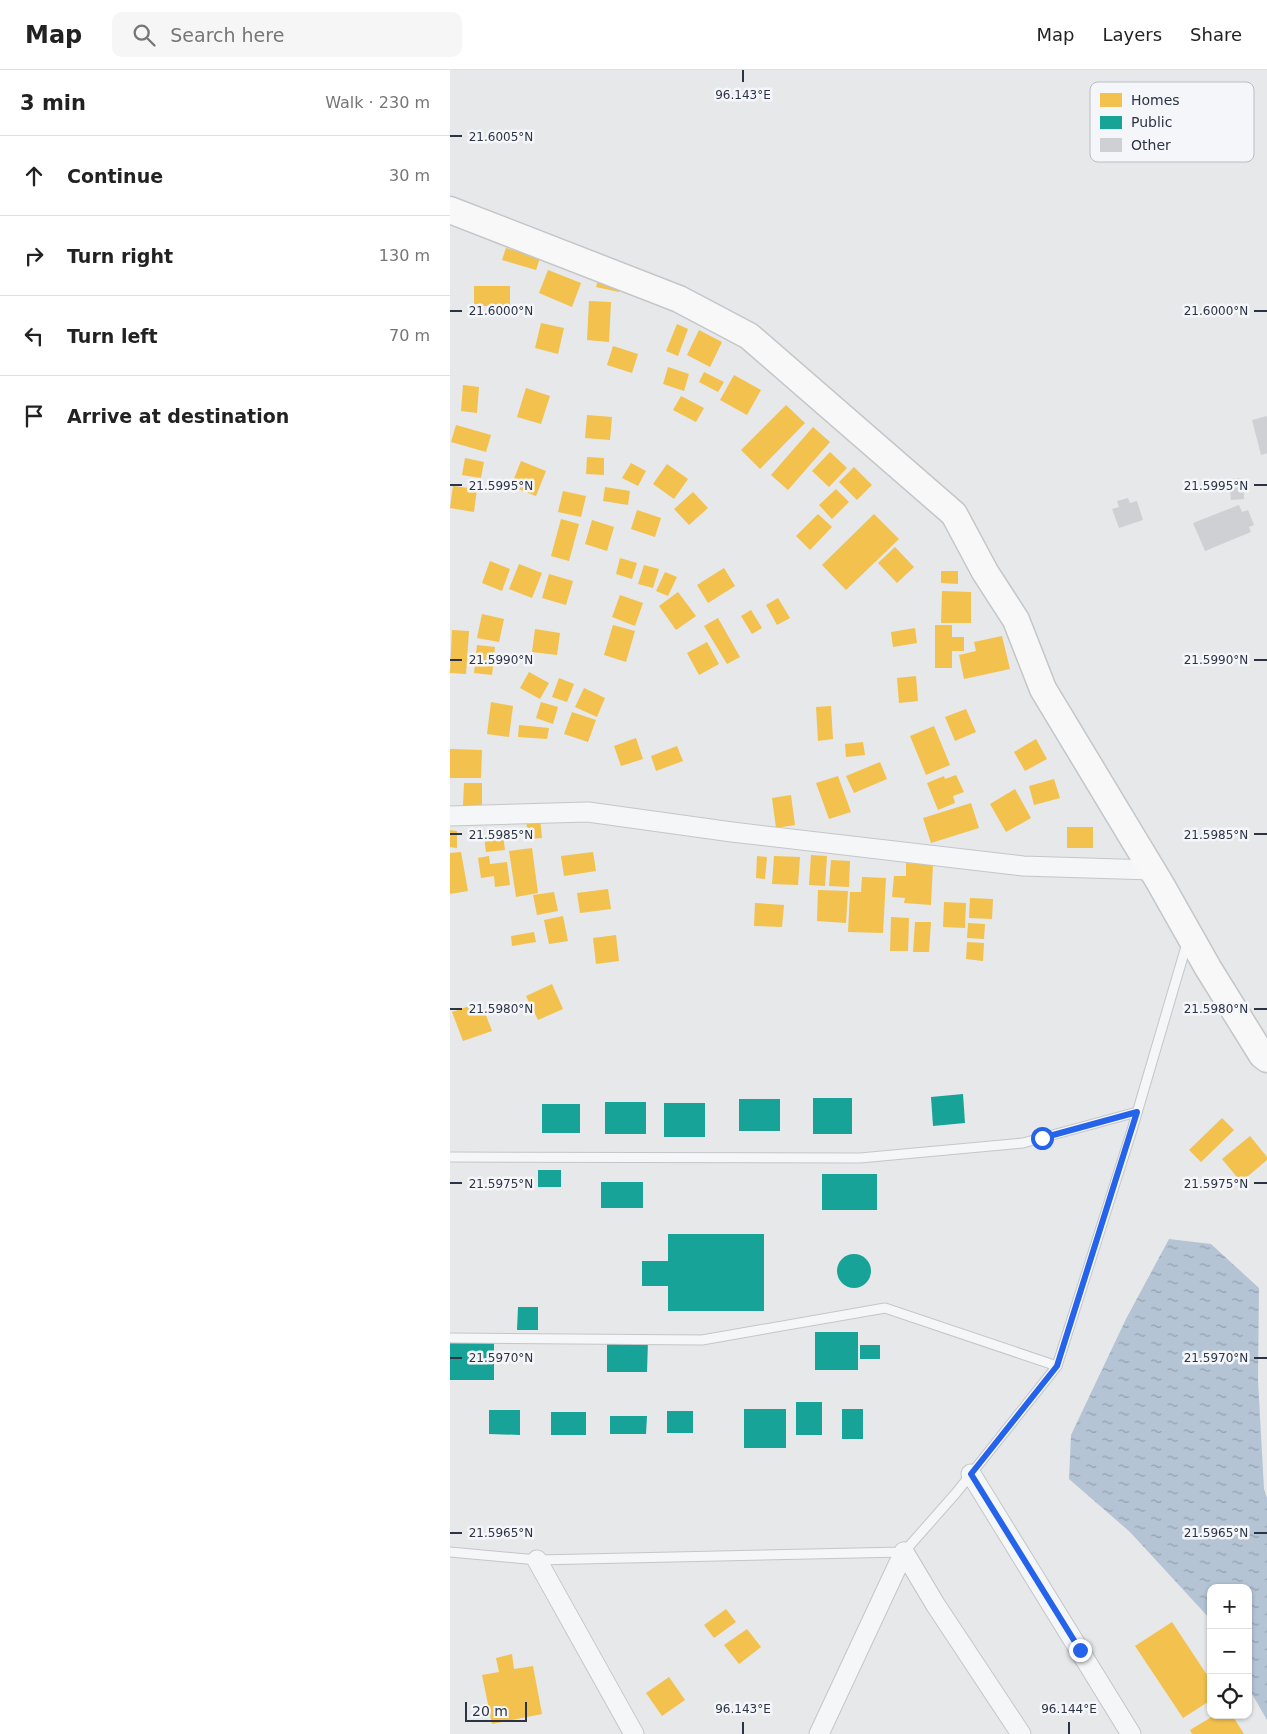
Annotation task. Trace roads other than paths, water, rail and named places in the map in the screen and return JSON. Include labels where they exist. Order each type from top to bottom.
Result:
[{"type":"main road","points":[[450,210],[679,299],[749,336],[954,514],[986,572],[1016,620],[1043,689],[1152,870],[1208,968],[1262,1055],[1267,1059]]},
{"type":"street","points":[[450,816],[588,812],[732,832],[1023,866],[1152,870]]},
{"type":"street","points":[[971,1474],[1131,1734]]},
{"type":"street","points":[[820,1734],[904,1552]]},
{"type":"street","points":[[904,1552],[935,1604],[1021,1734]]},
{"type":"street","points":[[537,1560],[634,1734]]},
{"type":"lane","points":[[450,1552],[537,1560],[904,1552],[971,1474],[1057,1366],[1137,1112],[1189,935]]},
{"type":"lane","points":[[450,1157],[860,1158],[1023,1143],[1137,1112]]},
{"type":"lane","points":[[450,1338],[702,1340],[885,1308],[1057,1366]]},
{"type":"water","points":[[1169,1239],[1211,1244],[1259,1288],[1258,1380],[1264,1489],[1267,1498],[1267,1720],[1252,1694],[1252,1584],[1207,1584],[1207,1616],[1130,1532],[1069,1479],[1071,1435],[1126,1319]]}]
